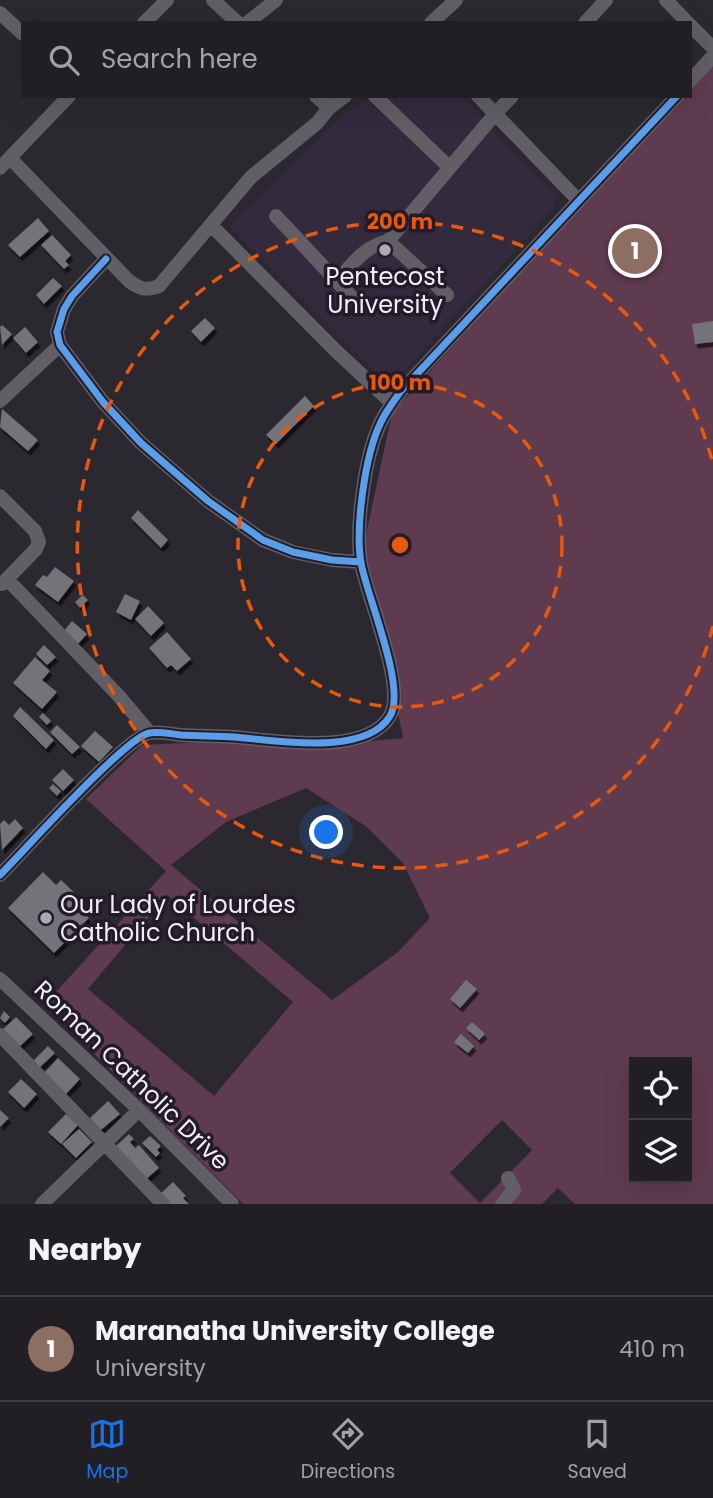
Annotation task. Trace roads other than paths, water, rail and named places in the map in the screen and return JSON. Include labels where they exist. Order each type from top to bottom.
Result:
[{"type":"street","points":[[146,21],[167,0]]},
{"type":"street","points":[[213,0],[236,21]]},
{"type":"street","points":[[250,21],[276,0]]},
{"type":"street","points":[[587,21],[606,0]]},
{"type":"street","points":[[666,0],[686,21]]},
{"type":"street","points":[[432,21],[452,1]]},
{"type":"street","points":[[0,13],[21,32]]},
{"type":"street","points":[[692,27],[713,48]]},
{"type":"street","points":[[692,79],[713,56]]},
{"type":"street","points":[[67,98],[5,163],[137,287],[150,290],[159,286],[251,177],[317,123],[328,108],[342,98]]},
{"type":"street","points":[[318,98],[328,108]]},
{"type":"street","points":[[377,98],[449,167]]},
{"type":"street","points":[[480,98],[578,200]]},
{"type":"street","points":[[338,280],[362,253],[376,244],[388,242],[510,98]]},
{"type":"street","points":[[0,875],[115,758],[136,739],[150,733],[307,744],[359,737],[389,719],[396,696],[361,562],[359,530],[368,471],[380,424],[401,391],[675,98]]},
{"type":"street","points":[[276,216],[359,305]]},
{"type":"street","points":[[211,225],[392,403]]},
{"type":"street","points":[[388,242],[447,295]]},
{"type":"street","points":[[106,259],[77,290],[64,309],[57,332],[60,345],[119,421],[233,521],[263,540],[293,552],[332,560],[361,562]]},
{"type":"street","points":[[0,401],[60,345]]},
{"type":"street","points":[[0,496],[35,531],[39,541],[36,550],[3,582],[118,695],[150,733]]},
{"type":"street","name":"Roman Catholic Drive","points":[[0,979],[232,1204]]},
{"type":"street","points":[[0,1035],[163,1204]]},
{"type":"street","points":[[43,1204],[139,1111]]},
{"type":"street","points":[[502,1204],[514,1190],[508,1178]]},
{"type":"place","name":"Pentecost University","points":[[385,250]]},
{"type":"place","name":"Maranatha University College","points":[[635,251]]},
{"type":"place","name":"Our Lady of Lourdes Catholic Church","points":[[46,918]]}]
